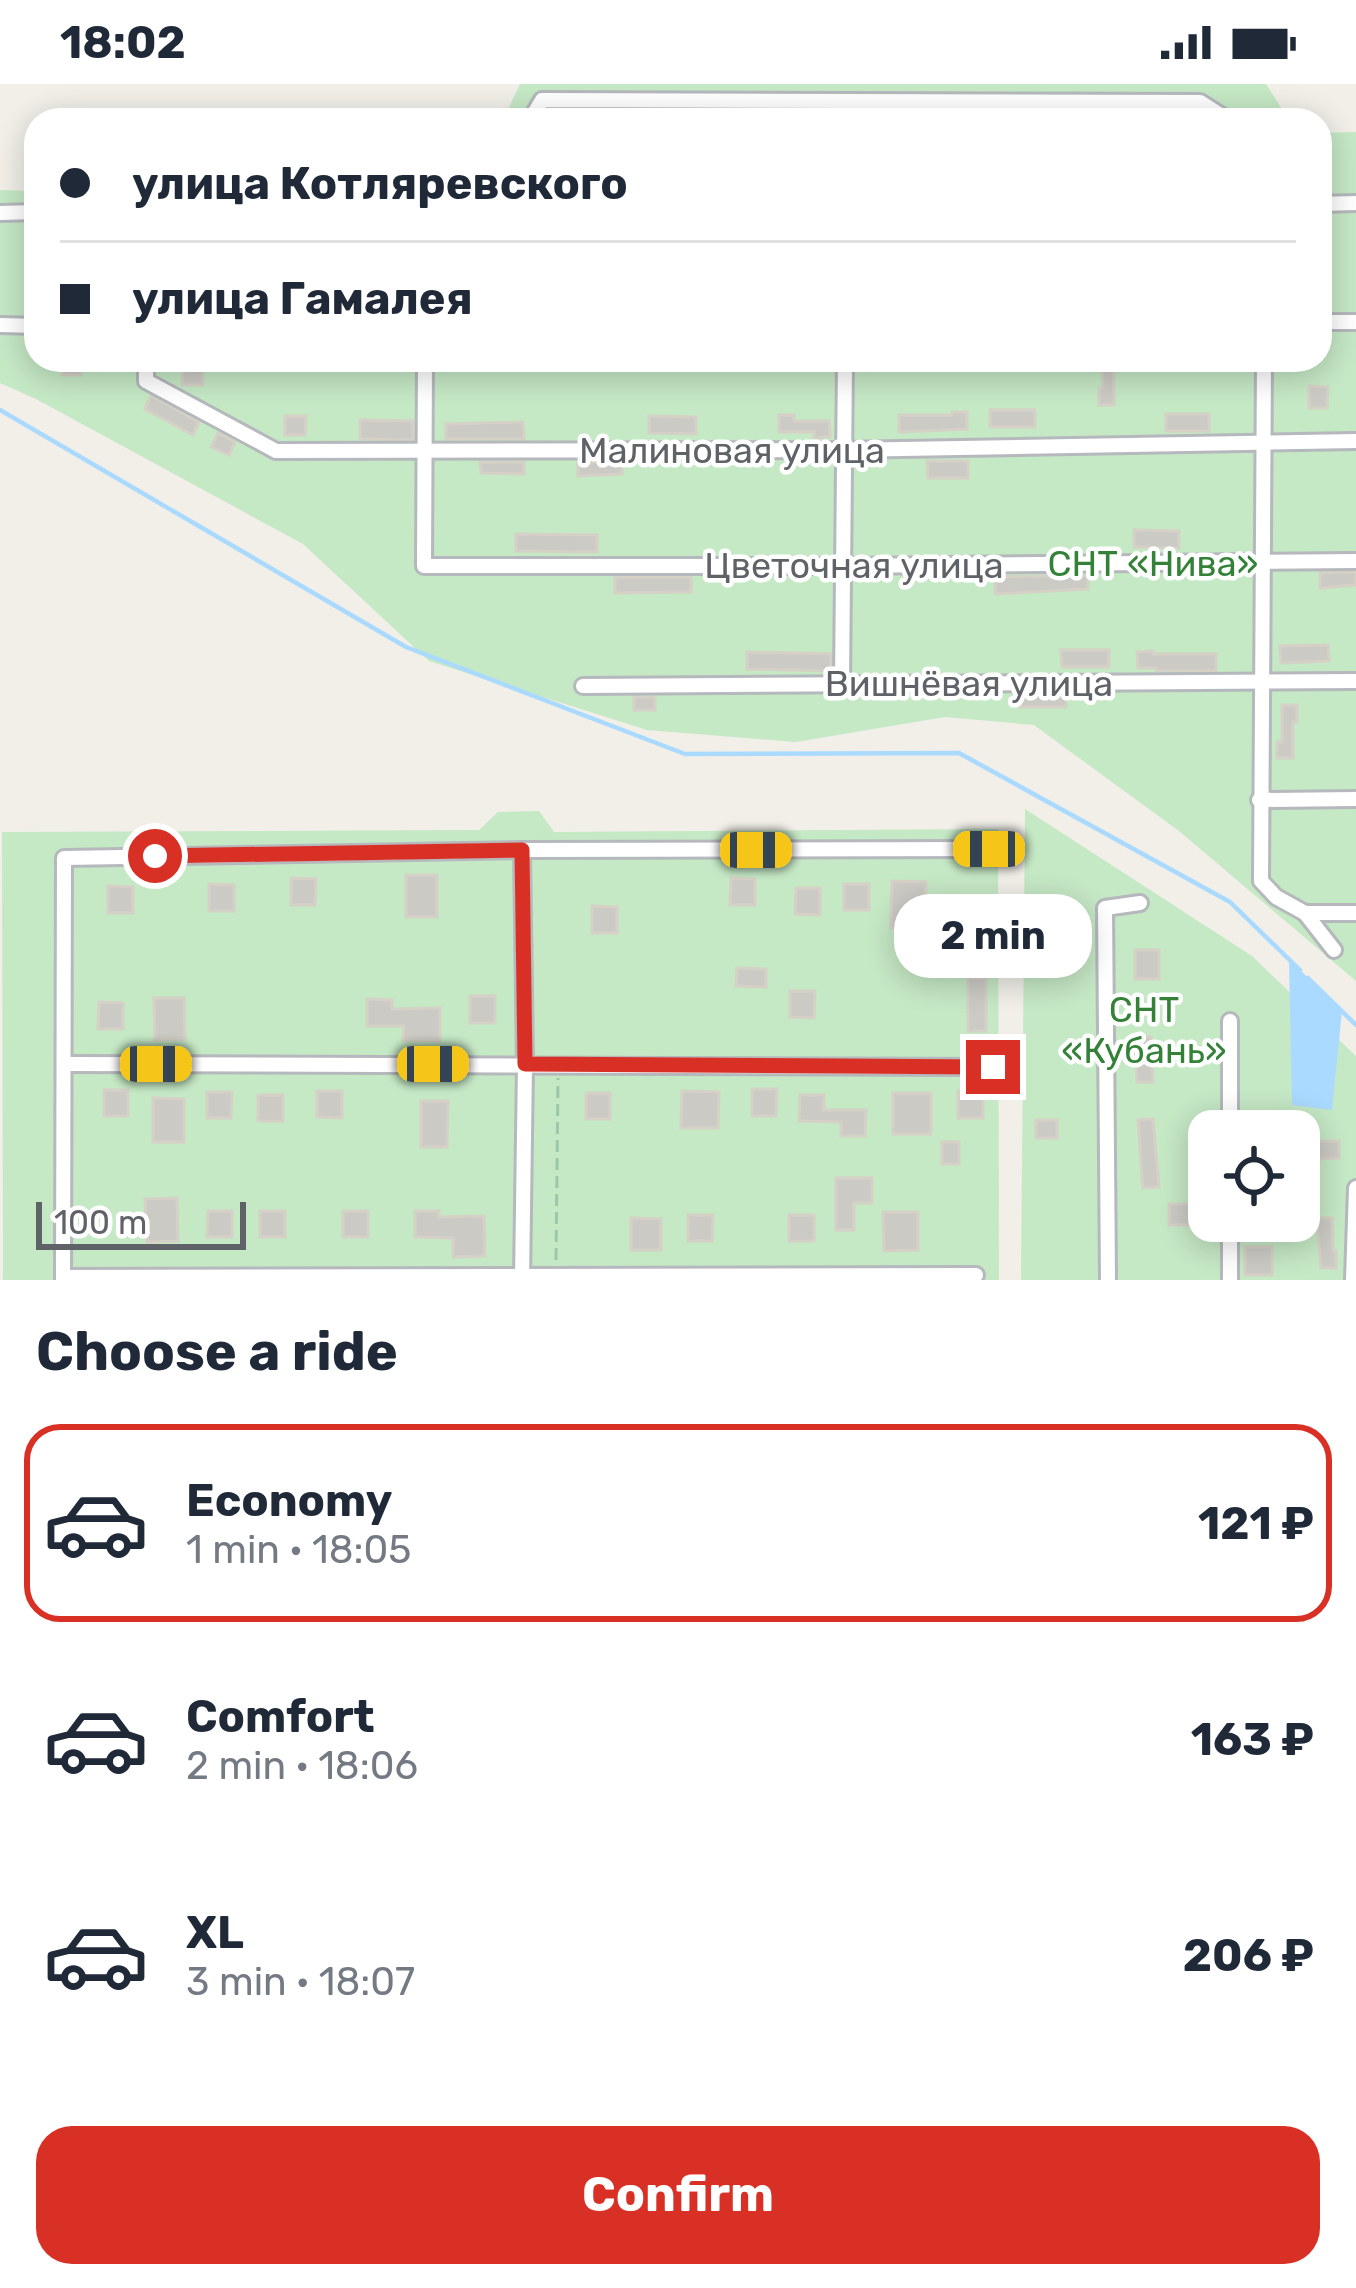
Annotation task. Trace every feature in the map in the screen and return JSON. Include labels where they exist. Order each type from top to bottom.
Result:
[{"type":"street","points":[[537,108],[542,100],[565,100],[1199,102],[1209,108]]},
{"type":"street","name":"Малиновая улица","points":[[146,372],[146,381],[276,452],[844,450],[1356,441]]},
{"type":"street","points":[[423,452],[425,372]]},
{"type":"street","points":[[842,683],[845,372]]},
{"type":"street","points":[[1264,372],[1261,881],[1276,897],[1305,914],[1334,950]]},
{"type":"street","name":"Цветочная улица","points":[[423,452],[424,566],[1356,561]]},
{"type":"street","name":"Вишнёвая улица","points":[[583,686],[1356,681]]},
{"type":"street","points":[[1259,800],[1356,799]]},
{"type":"street","points":[[976,1275],[64,1279],[64,858],[989,849]]},
{"type":"street","points":[[522,850],[522,1278]]},
{"type":"street","points":[[1108,1280],[1105,908],[1140,903]]},
{"type":"street","points":[[1305,914],[1356,913]]},
{"type":"street","points":[[1230,1021],[1230,1110]]},
{"type":"street","points":[[64,1064],[993,1067]]},
{"type":"street","points":[[1353,1280],[1356,1188]]},
{"type":"street","points":[[1229,1280],[1230,1242]]},
{"type":"path","points":[[556,1274],[558,1066]]},
{"type":"green space","points":[[520,84],[1266,84],[1281,108],[509,108]]},
{"type":"green space","name":"СНТ «Нива»","points":[[1356,132],[1356,981],[1179,831],[1034,725],[945,717],[796,742],[647,730],[429,661],[303,544],[0,383],[0,190],[24,191],[24,372],[1332,372],[1332,133]]},
{"type":"green space","name":"СНТ «Кубань»","points":[[1025,809],[1252,956],[1356,1056],[1356,1280],[1021,1280]]},
{"type":"green space","points":[[539,811],[554,832],[998,829],[999,1280],[3,1280],[2,832],[479,830],[498,812]]},
{"type":"water","points":[[1289,959],[1342,1011],[1332,1110],[1292,1105]]},
{"type":"building","points":[[183,372],[203,372],[203,385],[182,385]]},
{"type":"building","points":[[1102,372],[1114,372],[1114,405],[1099,405],[1099,389],[1103,388]]},
{"type":"building","points":[[1309,386],[1328,387],[1327,408],[1309,408]]},
{"type":"building","points":[[151,396],[199,422],[193,435],[145,409]]},
{"type":"building","points":[[990,410],[1035,410],[1035,427],[990,427]]},
{"type":"building","points":[[967,412],[967,429],[899,432],[899,415]]},
{"type":"building","points":[[1166,414],[1209,414],[1209,431],[1166,431]]},
{"type":"building","points":[[779,415],[794,415],[794,421],[829,421],[830,437],[779,432]]},
{"type":"building","points":[[285,416],[306,416],[305,435],[285,435]]},
{"type":"building","points":[[649,416],[696,417],[696,434],[649,433]]},
{"type":"building","points":[[360,420],[413,421],[413,440],[360,439]]},
{"type":"building","points":[[523,422],[524,439],[446,439],[446,424]]},
{"type":"building","points":[[218,433],[235,442],[229,455],[211,447]]},
{"type":"building","points":[[927,461],[968,461],[968,478],[928,478]]},
{"type":"building","points":[[480,462],[524,462],[524,474],[481,473]]},
{"type":"building","points":[[578,462],[622,462],[622,474],[578,476]]},
{"type":"building","points":[[1134,530],[1179,531],[1179,548],[1134,547]]},
{"type":"building","points":[[516,534],[597,535],[597,552],[516,551]]},
{"type":"building","points":[[1356,572],[1356,585],[1320,588],[1320,573]]},
{"type":"building","points":[[1088,575],[1088,589],[995,594],[995,577]]},
{"type":"building","points":[[615,577],[691,577],[691,592],[615,593]]},
{"type":"building","points":[[1328,645],[1329,661],[1281,663],[1280,646]]},
{"type":"building","points":[[1061,650],[1109,650],[1109,667],[1062,667]]},
{"type":"building","points":[[747,652],[831,654],[831,671],[747,669]]},
{"type":"building","points":[[1137,652],[1216,654],[1216,671],[1138,668]]},
{"type":"building","points":[[1020,694],[1066,694],[1066,707],[1020,707]]},
{"type":"building","points":[[634,697],[655,697],[655,710],[634,710]]},
{"type":"building","points":[[1282,705],[1297,705],[1293,758],[1277,758]]},
{"type":"building","points":[[406,875],[437,875],[437,917],[406,917]]},
{"type":"building","points":[[291,878],[316,879],[315,905],[291,905]]},
{"type":"building","points":[[731,878],[755,879],[755,905],[730,905]]},
{"type":"building","points":[[892,881],[926,882],[925,929],[891,928]]},
{"type":"building","points":[[209,884],[234,885],[234,911],[209,911]]},
{"type":"building","points":[[844,884],[869,884],[869,910],[844,910]]},
{"type":"building","points":[[108,886],[133,887],[133,913],[108,913]]},
{"type":"building","points":[[796,888],[820,888],[820,915],[795,914]]},
{"type":"building","points":[[592,906],[617,907],[617,933],[592,933]]},
{"type":"building","points":[[1135,950],[1159,950],[1159,979],[1135,979]]},
{"type":"building","points":[[737,968],[766,969],[766,987],[736,986]]},
{"type":"building","points":[[968,978],[986,978],[986,1031],[968,1031]]},
{"type":"building","points":[[790,991],[815,991],[814,1018],[790,1017]]},
{"type":"building","points":[[470,996],[495,996],[495,1023],[470,1023]]},
{"type":"building","points":[[154,998],[184,998],[185,1039],[155,1040]]},
{"type":"building","points":[[367,999],[392,1000],[392,1009],[440,1008],[440,1041],[403,1040],[404,1026],[367,1026]]},
{"type":"building","points":[[99,1002],[123,1003],[123,1029],[98,1029]]},
{"type":"building","points":[[1135,1037],[1151,1037],[1153,1082],[1137,1082]]},
{"type":"building","points":[[752,1089],[777,1089],[776,1116],[752,1116]]},
{"type":"building","points":[[104,1090],[128,1090],[128,1116],[104,1116]]},
{"type":"building","points":[[317,1091],[342,1091],[342,1118],[317,1117]]},
{"type":"building","points":[[682,1091],[719,1092],[718,1128],[681,1128]]},
{"type":"building","points":[[958,1091],[983,1091],[983,1118],[958,1118]]},
{"type":"building","points":[[207,1092],[232,1092],[231,1118],[207,1118]]},
{"type":"building","points":[[586,1093],[610,1093],[610,1119],[586,1119]]},
{"type":"building","points":[[893,1093],[931,1093],[931,1134],[893,1134]]},
{"type":"building","points":[[258,1095],[283,1095],[283,1121],[258,1121]]},
{"type":"building","points":[[800,1095],[824,1095],[824,1110],[866,1110],[865,1136],[841,1136],[841,1122],[799,1121]]},
{"type":"building","points":[[153,1098],[184,1099],[184,1142],[153,1142]]},
{"type":"building","points":[[421,1101],[448,1101],[447,1147],[421,1147]]},
{"type":"building","points":[[1153,1119],[1159,1187],[1143,1188],[1138,1120]]},
{"type":"building","points":[[1036,1120],[1057,1120],[1057,1138],[1036,1138]]},
{"type":"building","points":[[1339,1141],[1339,1158],[1320,1159],[1320,1142]]},
{"type":"building","points":[[942,1142],[959,1142],[959,1164],[942,1164]]},
{"type":"building","points":[[836,1178],[872,1178],[872,1203],[854,1203],[854,1230],[836,1230]]},
{"type":"building","points":[[177,1198],[178,1241],[147,1242],[145,1199]]},
{"type":"building","points":[[1169,1204],[1188,1204],[1188,1225],[1169,1225]]},
{"type":"building","points":[[208,1211],[232,1211],[232,1237],[207,1237]]},
{"type":"building","points":[[260,1211],[285,1211],[285,1237],[260,1237]]},
{"type":"building","points":[[343,1211],[368,1211],[368,1237],[343,1237]]},
{"type":"building","points":[[415,1211],[439,1211],[439,1217],[484,1216],[485,1256],[453,1257],[453,1238],[415,1237]]},
{"type":"building","points":[[883,1212],[918,1212],[918,1250],[884,1251]]},
{"type":"building","points":[[688,1215],[713,1215],[712,1241],[688,1241]]},
{"type":"building","points":[[789,1215],[814,1215],[814,1241],[789,1241]]},
{"type":"building","points":[[631,1218],[661,1219],[661,1250],[631,1250]]},
{"type":"building","points":[[1320,1218],[1332,1218],[1336,1268],[1321,1268]]},
{"type":"building","points":[[1245,1247],[1272,1247],[1272,1275],[1245,1275]]},
{"type":"waterway","points":[[0,410],[406,647],[685,754],[959,753],[1230,902],[1300,970]]},
{"type":"waterway","points":[[1308,978],[1356,1025]]},
{"type":"route","points":[[155,856],[522,850],[525,1064],[993,1067]]}]
